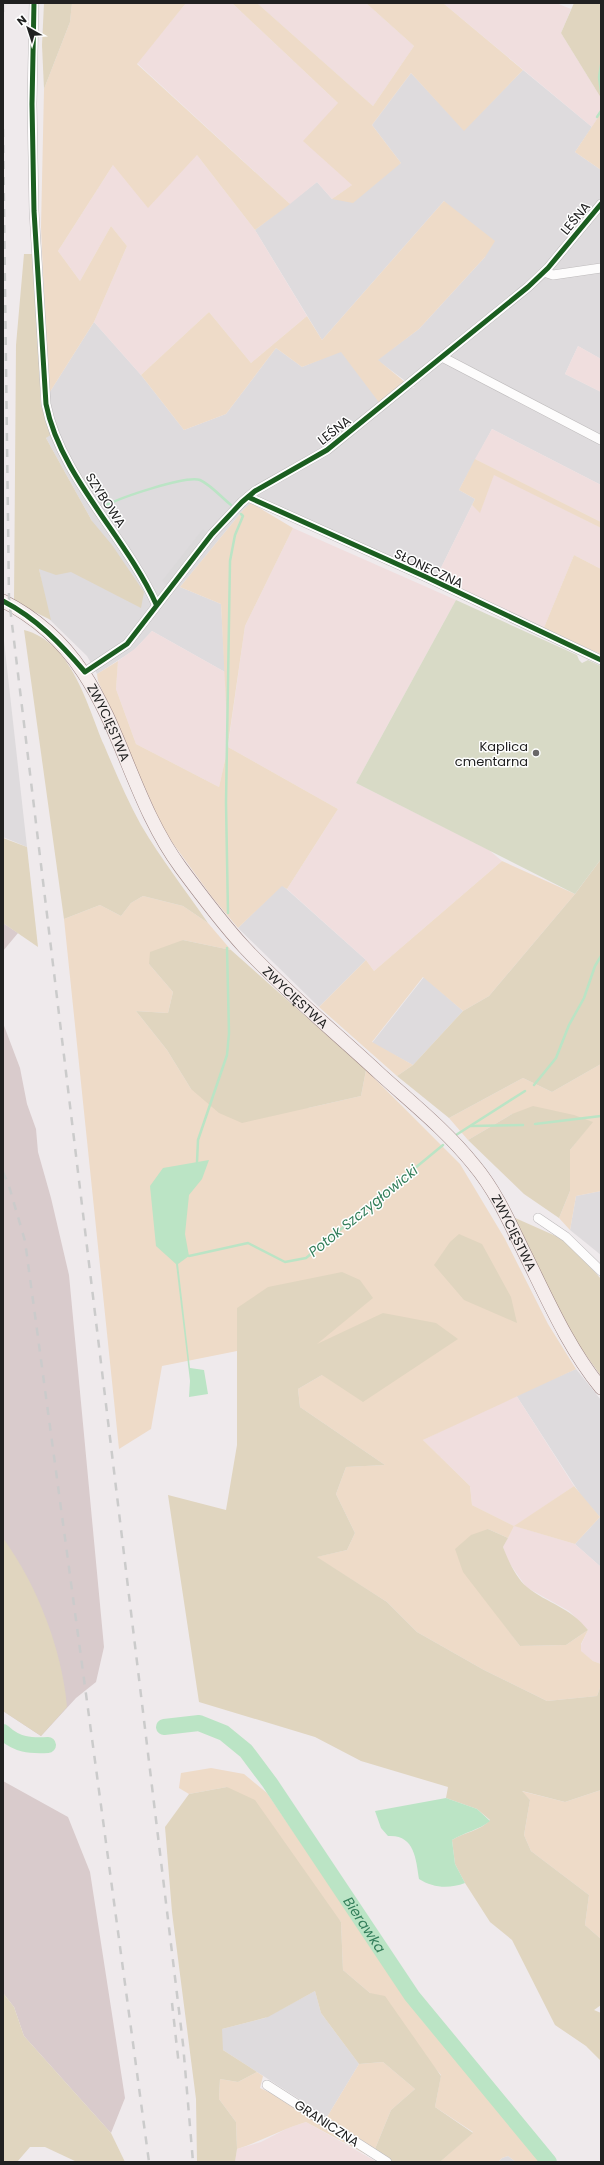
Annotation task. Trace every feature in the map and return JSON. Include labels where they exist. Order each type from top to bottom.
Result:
[{"type":"main road","name":"ZWYCIĘSTWA","points":[[3,601],[32,619],[64,649],[85,672],[108,716],[154,823],[179,865],[217,915],[254,956],[447,1136],[480,1172],[502,1206],[568,1339],[601,1388]]},
{"type":"street","name":"SZYBOWA","points":[[34,3],[32,104],[34,211],[46,404],[52,428],[69,462],[139,572],[156,604]]},
{"type":"street","name":"LEŚNA","points":[[85,672],[127,644],[156,604],[218,526],[248,497],[327,450],[442,357],[544,272],[601,204]]},
{"type":"street","points":[[544,272],[553,275],[601,268]]},
{"type":"street","points":[[442,357],[601,440]]},
{"type":"street","name":"SŁONECZNA","points":[[248,497],[417,573],[601,660]]},
{"type":"street","points":[[538,1218],[566,1237],[601,1271]]},
{"type":"street","name":"GRANICZNA","points":[[268,2085],[387,2162]]},
{"type":"shaded area","points":[[44,3],[72,3],[70,22],[44,89],[42,45]]},
{"type":"shaded area","points":[[72,3],[186,3],[137,64],[290,204],[255,230],[197,155],[148,208],[113,165],[58,251],[80,281],[111,226],[127,246],[94,322],[48,395],[41,227],[44,89],[70,22]]},
{"type":"shaded area","points":[[186,3],[232,3],[338,103],[352,185],[332,199],[317,182],[290,204],[137,63]]},
{"type":"shaded area","points":[[232,3],[257,3],[373,106],[414,46],[366,3],[443,3],[523,70],[464,131],[411,73],[372,125],[401,163],[353,203],[332,199],[352,185],[303,141],[338,103]]},
{"type":"shaded area","points":[[257,3],[366,3],[414,46],[373,106]]},
{"type":"shaded area","points":[[443,3],[556,3],[571,9],[561,33],[601,98],[601,113],[592,127]]},
{"type":"shaded area","points":[[574,3],[601,3],[601,98],[561,33]]},
{"type":"shaded area","points":[[523,70],[592,127],[575,152],[601,170],[601,359],[578,346],[565,374],[601,392],[601,485],[492,429],[459,490],[475,499],[435,580],[260,499],[244,509],[180,587],[221,604],[225,672],[152,631],[134,650],[97,674],[87,656],[49,619],[39,569],[92,521],[46,438],[52,433],[41,406],[94,322],[141,375],[184,430],[226,414],[276,348],[302,367],[341,351],[384,408],[411,387],[415,388],[377,360],[419,329],[485,257],[444,201],[322,340],[255,230],[317,182],[332,199],[401,163],[372,125],[411,73],[464,130]]},
{"type":"shaded area","points":[[601,113],[601,170],[575,152]]},
{"type":"shaded area","points":[[197,155],[255,230],[307,316],[251,363],[209,312],[141,375],[94,322],[127,246],[111,226],[80,281],[58,251],[113,165]]},
{"type":"shaded area","points":[[444,201],[495,241],[485,257],[419,329],[378,360],[411,387],[384,409],[341,352],[302,367],[276,348],[226,414],[184,430],[141,375],[209,312],[251,363],[307,316],[322,340]]},
{"type":"shaded area","points":[[24,254],[34,254],[41,406],[52,434],[46,438],[92,521],[112,545],[144,592],[141,608],[71,572],[56,575],[39,569],[51,620],[14,602],[16,345]]},
{"type":"shaded area","points":[[578,346],[601,359],[601,392],[565,374]]},
{"type":"shaded area","points":[[492,429],[601,485],[601,522],[475,459]]},
{"type":"shaded area","points":[[475,459],[601,522],[601,528],[494,475],[480,513],[472,505],[475,499],[459,490]]},
{"type":"shaded area","points":[[494,474],[601,528],[601,569],[574,555],[543,630],[437,576],[472,505],[480,512]]},
{"type":"shaded area","points":[[251,503],[293,528],[245,626],[228,744],[221,604],[180,587],[244,509]]},
{"type":"shaded area","points":[[293,528],[456,600],[356,783],[489,850],[502,861],[374,971],[366,960],[287,889],[338,809],[228,747],[219,787],[136,744],[116,689],[118,661],[136,648],[152,631],[225,672],[228,746],[245,626]]},
{"type":"shaded area","points":[[203,529],[208,534],[167,586],[162,581]]},
{"type":"shaded area","points":[[574,555],[601,569],[601,654],[543,630]]},
{"type":"shaded area","points":[[456,600],[577,655],[582,663],[588,660],[601,666],[601,859],[575,894],[356,783]]},
{"type":"shaded area","points":[[24,630],[41,637],[54,647],[66,661],[84,694],[117,775],[141,825],[165,863],[208,923],[183,906],[143,896],[131,903],[121,916],[100,905],[64,919]]},
{"type":"shaded area","points":[[3,632],[27,847],[3,837]]},
{"type":"shaded area","points":[[118,661],[116,689],[136,744],[219,787],[228,747],[338,809],[287,889],[282,886],[238,928],[212,897],[164,831],[98,681],[97,674]]},
{"type":"shaded area","points":[[3,838],[27,847],[38,947],[3,923]]},
{"type":"shaded area","points":[[601,859],[601,1064],[552,1092],[523,1078],[449,1118],[397,1076],[413,1065],[463,1011],[489,996],[575,894]]},
{"type":"shaded area","points":[[502,861],[575,894],[489,996],[463,1011],[423,977],[372,1042],[413,1065],[397,1076],[319,1007],[366,960],[374,971]]},
{"type":"shaded area","points":[[282,885],[366,960],[319,1007],[238,928]]},
{"type":"shaded area","points":[[143,896],[183,906],[208,923],[231,950],[183,940],[149,964],[173,992],[168,1013],[136,1011],[167,1050],[191,1089],[308,1108],[361,1096],[366,1070],[460,1164],[505,1239],[548,1324],[576,1369],[423,1440],[470,1486],[472,1505],[514,1526],[508,1538],[488,1529],[495,1612],[520,1646],[566,1645],[588,1630],[581,1644],[581,1651],[593,1661],[601,1664],[601,1685],[597,1696],[547,1701],[484,1670],[417,1632],[387,1602],[316,1557],[347,1550],[355,1533],[336,1494],[346,1467],[385,1465],[300,1407],[298,1389],[322,1375],[315,1345],[237,1308],[237,1351],[162,1366],[151,1429],[119,1449],[64,919],[100,905],[121,916],[131,903]]},
{"type":"shaded area","points":[[3,923],[18,933],[3,951]]},
{"type":"shaded area","points":[[183,940],[231,950],[366,1070],[361,1096],[242,1123],[219,1113],[191,1089],[167,1050],[136,1011],[168,1013],[173,992],[149,964],[150,952]]},
{"type":"shaded area","points":[[424,977],[463,1011],[413,1065],[372,1043]]},
{"type":"shaded area","points":[[3,1023],[20,1068],[27,1104],[36,1129],[38,1152],[51,1198],[69,1275],[104,1647],[96,1682],[76,1698],[41,1736],[3,1711]]},
{"type":"shaded area","points":[[601,1064],[601,1191],[576,1196],[570,1230],[559,1218],[570,1191],[570,1150],[592,1122],[512,1114],[468,1140],[449,1118],[523,1078],[552,1092]]},
{"type":"shaded area","points":[[533,1106],[574,1115],[593,1122],[570,1150],[570,1191],[559,1218],[524,1194],[468,1140],[512,1114]]},
{"type":"shaded area","points":[[209,1160],[202,1179],[189,1195],[185,1234],[189,1256],[178,1264],[190,1368],[204,1370],[208,1394],[189,1397],[190,1381],[176,1264],[156,1246],[150,1186],[163,1168]]},
{"type":"shaded area","points":[[601,1191],[601,1255],[570,1230],[576,1196]]},
{"type":"shaded area","points":[[513,1217],[567,1241],[601,1279],[601,1376],[560,1319]]},
{"type":"shaded area","points":[[459,1234],[482,1244],[511,1297],[517,1323],[464,1300],[434,1265],[450,1242]]},
{"type":"shaded area","points":[[342,1272],[360,1280],[373,1298],[317,1344],[383,1313],[436,1323],[458,1339],[363,1402],[322,1375],[298,1389],[300,1407],[385,1465],[346,1467],[336,1494],[355,1533],[347,1550],[317,1557],[387,1602],[417,1632],[484,1670],[547,1701],[597,1696],[601,1685],[601,1790],[565,1802],[522,1791],[530,1800],[524,1835],[531,1851],[589,1895],[585,1925],[601,1939],[601,2005],[594,2010],[601,2013],[601,2061],[586,2046],[555,2025],[512,1940],[490,1922],[465,1883],[455,1864],[452,1840],[482,1827],[490,1820],[477,1809],[446,1798],[448,1787],[361,1761],[315,1737],[199,1702],[168,1495],[226,1510],[237,1445],[237,1308],[268,1287]]},
{"type":"shaded area","points":[[576,1369],[601,1400],[601,1567],[575,1544],[600,1517],[582,1497],[516,1395]]},
{"type":"shaded area","points":[[516,1395],[574,1486],[515,1526],[575,1544],[601,1567],[601,1664],[593,1661],[581,1652],[581,1645],[588,1630],[569,1611],[526,1587],[508,1561],[503,1547],[514,1526],[472,1505],[470,1486],[423,1440]]},
{"type":"shaded area","points":[[574,1486],[600,1517],[575,1544],[514,1526]]},
{"type":"shaded area","points":[[488,1529],[508,1538],[503,1547],[519,1579],[535,1593],[574,1616],[588,1630],[566,1645],[520,1646],[463,1572],[455,1549],[471,1535]]},
{"type":"shaded area","points":[[3,1538],[27,1576],[37,1597],[54,1640],[60,1663],[67,1707],[41,1736],[3,1711]]},
{"type":"shaded area","points":[[211,1768],[244,1774],[267,1793],[421,2019],[543,2162],[516,2162],[508,2156],[502,2158],[498,2162],[440,2162],[473,2132],[435,2107],[441,2075],[370,1993],[343,1970],[341,1922],[227,1787],[189,1794],[179,1788],[181,1773]]},
{"type":"shaded area","points":[[3,1781],[68,1817],[90,1872],[125,2098],[111,2133],[24,2036],[14,2007],[3,1993]]},
{"type":"shaded area","points":[[227,1787],[255,1800],[341,1922],[343,1970],[370,1993],[385,1996],[441,2076],[435,2107],[473,2133],[440,2162],[392,2162],[375,2149],[391,2110],[415,2089],[383,2062],[359,2064],[321,2013],[315,1991],[268,2017],[222,2029],[223,2050],[257,2072],[238,2082],[220,2079],[219,2099],[236,2122],[237,2149],[235,2162],[197,2162],[196,2099],[172,1912],[165,1827],[189,1794]]},
{"type":"shaded area","points":[[601,1790],[601,1939],[585,1925],[589,1895],[531,1851],[524,1835],[530,1800],[521,1791],[565,1802]]},
{"type":"shaded area","points":[[446,1798],[477,1809],[490,1821],[481,1827],[452,1840],[455,1864],[465,1883],[441,1887],[419,1879],[417,1863],[412,1849],[403,1839],[397,1836],[388,1836],[381,1828],[375,1811]]},
{"type":"shaded area","points":[[315,1991],[321,2013],[359,2064],[327,2117],[220,2048],[222,2029],[265,2018]]},
{"type":"shaded area","points":[[3,1993],[14,2007],[24,2036],[111,2133],[125,2162],[77,2162],[45,2147],[30,2147],[17,2162],[3,2162]]},
{"type":"shaded area","points":[[383,2062],[415,2089],[391,2110],[375,2149],[327,2117],[359,2064]]},
{"type":"shaded area","points":[[257,2072],[263,2076],[260,2088],[275,2095],[380,2162],[306,2122],[237,2149],[236,2122],[219,2099],[220,2079],[238,2082]]},
{"type":"shaded area","points":[[306,2122],[377,2162],[235,2162],[237,2149],[261,2142],[288,2128]]},
{"type":"shaded area","points":[[508,2156],[516,2162],[498,2162],[502,2158]]},
{"type":"waterway","points":[[601,65],[599,77],[601,92]]},
{"type":"waterway","points":[[597,117],[601,111]]},
{"type":"waterway","points":[[105,506],[152,488],[192,479],[204,482],[231,505]]},
{"type":"waterway","points":[[228,913],[226,803],[230,561],[235,535],[243,516],[241,514]]},
{"type":"waterway","points":[[197,1162],[198,1140],[227,1055],[229,1033],[227,948]]},
{"type":"waterway","name":"Potok Szczygłowicki","points":[[534,1085],[556,1058],[569,1025],[584,998],[595,966],[601,956]]},
{"type":"waterway","name":"Potok Szczygłowicki","points":[[456,1135],[525,1091]]},
{"type":"waterway","points":[[535,1124],[601,1116]]},
{"type":"waterway","points":[[471,1126],[523,1125]]},
{"type":"waterway","name":"Potok Szczygłowicki","points":[[189,1256],[248,1243],[285,1262],[306,1258],[443,1145]]},
{"type":"waterway","name":"Bierawka","points":[[164,1727],[199,1723],[224,1733],[246,1751],[270,1783],[412,1996],[549,2162]]},
{"type":"waterway","name":"Bierawka","points":[[3,1732],[13,1740],[24,1744],[48,1745]]},
{"type":"railway","points":[[3,3],[3,12]]},
{"type":"railway","points":[[3,129],[9,599],[183,2044],[193,2162]]},
{"type":"railway","points":[[3,1172],[9,1186],[25,1241],[149,2162]]},
{"type":"railway","points":[[172,2003],[179,2066]]},
{"type":"cycle path","points":[[34,3],[32,104],[34,211],[46,404],[54,431],[65,456],[79,481],[143,579],[156,604]]},
{"type":"cycle path","points":[[3,601],[26,615],[47,632],[67,651],[85,672],[127,644],[212,534],[242,502],[255,491],[327,450],[528,287],[548,268],[601,204]]},
{"type":"cycle path","points":[[248,497],[426,577],[601,660]]},
{"type":"place","name":"Kaplica cmentarna","points":[[536,753]]}]
